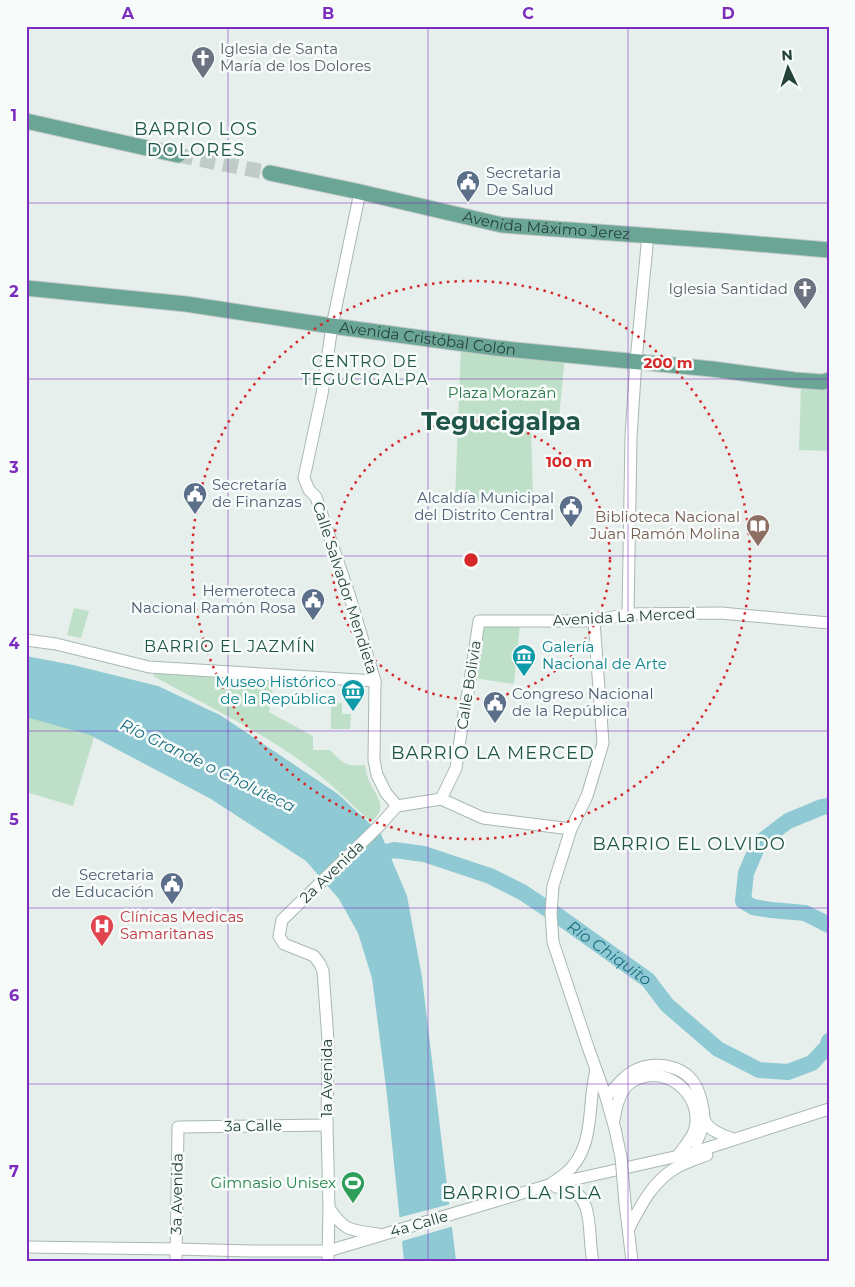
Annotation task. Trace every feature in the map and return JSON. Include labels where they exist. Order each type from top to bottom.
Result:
[{"type":"main road","points":[[26,121],[178,155]]},
{"type":"main road","name":"Avenida Máximo Jerez","points":[[270,173],[502,225],[829,250]]},
{"type":"main road","name":"Avenida Cristóbal Colón","points":[[26,288],[186,304],[496,348],[712,369],[795,380],[823,382],[829,380]]},
{"type":"street","name":"Calle Salvador Mendieta","points":[[360,192],[332,326],[322,394],[304,478],[316,497],[349,594],[375,681],[374,760],[377,775],[386,793],[397,806]]},
{"type":"street","points":[[628,614],[631,437],[648,235]]},
{"type":"street","name":"Avenida La Merced","points":[[479,621],[594,621],[628,614],[721,613],[829,624]]},
{"type":"street","name":"Calle Bolivia","points":[[441,798],[456,768],[479,621]]},
{"type":"street","points":[[594,621],[603,743],[587,796],[571,829],[558,866],[553,886],[551,912],[553,942],[588,1050],[606,1097],[621,1157],[632,1261]]},
{"type":"street","points":[[26,640],[56,644],[149,666],[375,681]]},
{"type":"street","points":[[397,806],[441,798],[483,818],[571,829]]},
{"type":"street","name":"2a Avenida","points":[[286,917],[397,806]]},
{"type":"street","name":"1a Avenida","points":[[286,917],[279,936],[284,944],[314,956],[323,971],[328,1040],[328,1256]]},
{"type":"street","points":[[606,1097],[628,1075],[637,1069],[652,1065],[677,1069],[692,1080],[702,1104],[703,1128],[692,1153]]},
{"type":"street","points":[[549,1185],[566,1173],[582,1153],[590,1124],[596,1069]]},
{"type":"street","points":[[614,1127],[617,1102],[625,1088],[632,1081],[651,1075],[668,1078],[680,1085],[690,1096],[695,1111],[696,1122],[693,1134],[678,1156]]},
{"type":"street","points":[[629,1228],[652,1187],[674,1168],[727,1146],[790,1127],[829,1110]]},
{"type":"street","name":"4a Calle","points":[[26,1247],[250,1251],[328,1256],[385,1234],[549,1185],[692,1153],[829,1110]]},
{"type":"street","points":[[704,1120],[706,1124],[718,1133],[733,1139]]},
{"type":"street","name":"3a Calle","points":[[178,1127],[327,1125]]},
{"type":"street","name":"3a Avenida","points":[[176,1261],[178,1127]]},
{"type":"street","points":[[549,1185],[572,1190],[578,1193],[584,1202],[588,1213],[592,1261]]},
{"type":"street","points":[[329,1208],[341,1224],[349,1229],[385,1234]]},
{"type":"green space","name":"Plaza Morazán","points":[[461,347],[565,357],[558,426],[531,424],[533,502],[455,499]]},
{"type":"green space","points":[[801,386],[829,387],[829,451],[799,450]]},
{"type":"green space","points":[[74,608],[89,611],[81,638],[67,635]]},
{"type":"green space","points":[[482,624],[520,624],[514,684],[474,678]]},
{"type":"green space","points":[[156,670],[275,676],[269,712],[313,736],[313,750],[330,750],[345,764],[365,765],[369,781],[380,802],[379,811],[376,816],[371,822],[329,783],[303,763],[241,723],[153,676]]},
{"type":"green space","points":[[331,703],[342,703],[342,714],[351,714],[350,729],[331,729]]},
{"type":"green space","points":[[26,714],[95,734],[73,806],[26,792]]},
{"type":"water","name":"Río Grande o Choluteca","points":[[26,656],[73,665],[158,686],[220,715],[338,794],[381,834],[407,896],[422,977],[456,1261],[404,1261],[387,1095],[372,978],[358,933],[339,899],[306,861],[211,799],[90,735],[26,717]]},
{"type":"pier","points":[[451,1204],[454,1226],[399,1242],[397,1218]]},
{"type":"waterway","name":"Río Chiquito","points":[[829,806],[788,821],[759,843],[746,873],[743,901],[753,907],[805,913],[829,925]]},
{"type":"waterway","name":"Río Chiquito","points":[[369,856],[394,850],[424,854],[490,876],[522,892],[648,980],[667,1005],[718,1049],[759,1070],[788,1072],[812,1063],[827,1047],[829,1041]]},
{"type":"tunnel","points":[[178,155],[270,173]]},
{"type":"place","name":"Iglesia de Santa María de los Dolores","points":[[203,79]]},
{"type":"place","name":"Secretaria De Salud","points":[[468,203]]},
{"type":"place","name":"Iglesia Santidad","points":[[805,310]]},
{"type":"place","name":"Secretaría de Finanzas","points":[[195,515]]},
{"type":"place","name":"Alcaldía Municipal del Distrito Central","points":[[571,528]]},
{"type":"place","name":"Biblioteca Nacional Juan Ramón Molina","points":[[758,547]]},
{"type":"place","name":"Hemeroteca Nacional Ramón Rosa","points":[[313,621]]},
{"type":"place","name":"Galería Nacional de Arte","points":[[524,677]]},
{"type":"place","name":"Museo Histórico de la República","points":[[353,712]]},
{"type":"place","name":"Congreso Nacional de la República","points":[[495,724]]},
{"type":"place","name":"Secretaria de Educación","points":[[172,905]]},
{"type":"place","name":"Clínicas Medicas Samaritanas","points":[[102,947]]},
{"type":"place","name":"Gimnasio Unisex","points":[[353,1204]]},
{"type":"district","name":"BARRIO LOS DOLORES","points":[[196,139]]},
{"type":"district","name":"CENTRO DE TEGUCIGALPA","points":[[365,370]]},
{"type":"district","name":"Tegucigalpa","points":[[501,421]]},
{"type":"district","name":"BARRIO EL JAZMÍN","points":[[230,646]]},
{"type":"district","name":"BARRIO LA MERCED","points":[[493,753]]},
{"type":"district","name":"BARRIO EL OLVIDO","points":[[689,844]]},
{"type":"district","name":"BARRIO LA ISLA","points":[[522,1193]]}]
